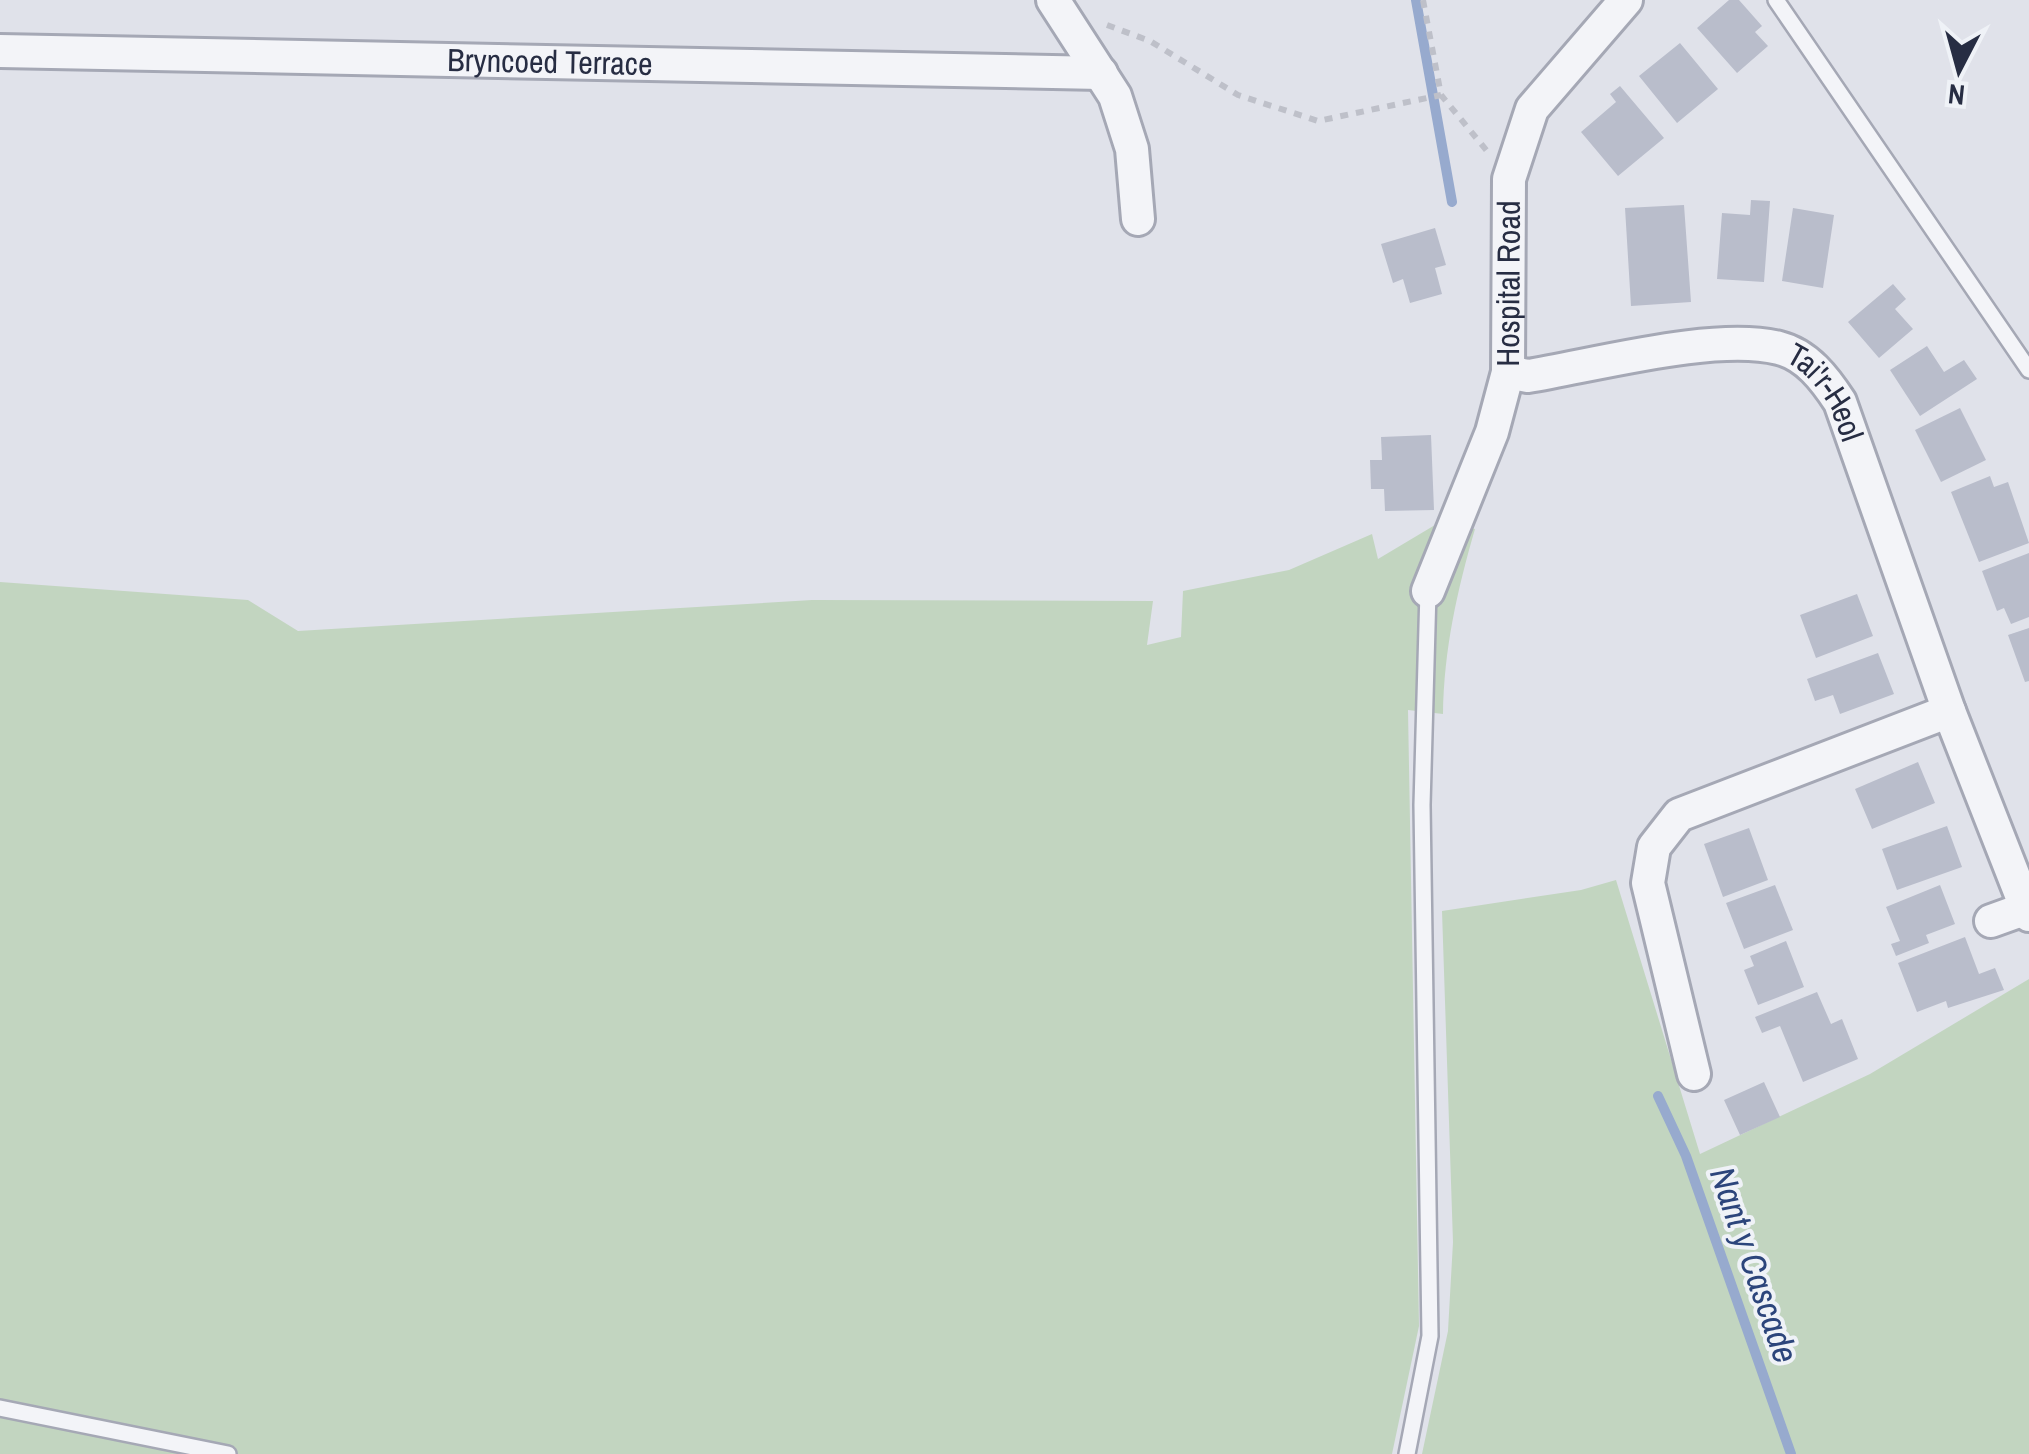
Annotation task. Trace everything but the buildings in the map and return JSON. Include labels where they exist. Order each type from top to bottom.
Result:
[{"type":"street","name":"Hospital Road","points":[[1428,591],[1492,432],[1508,372],[1513,169],[1532,109],[1626,0]]},
{"type":"street","points":[[1058,7],[1115,96],[1132,149],[1138,219]]},
{"type":"street","name":"Bryncoed Terrace","points":[[0,50],[1101,74]]},
{"type":"street","name":"Tai'r-Heol","points":[[1508,372],[1528,376],[1733,342],[1782,348],[1821,372],[1840,402],[1948,711],[2028,912],[1991,921]]},
{"type":"street","points":[[1694,1074],[1699,1035],[1648,883],[1654,847],[1679,815],[1948,711]]},
{"type":"lane","points":[[1776,0],[2029,370]]},
{"type":"lane","points":[[1406,1454],[1430,1336],[1422,805],[1428,591]]},
{"type":"lane","points":[[0,1408],[228,1454]]},
{"type":"path","points":[[1423,0],[1441,95],[1488,152],[1513,169]]},
{"type":"path","points":[[1058,7],[1150,41],[1238,95],[1318,122],[1441,95]]},
{"type":"green space","points":[[1440,522],[1475,529],[1453,620],[1443,714],[1408,710],[1419,1326],[1392,1454],[0,1454],[0,582],[248,600],[298,631],[812,600],[1153,601],[1147,645],[1181,637],[1183,591],[1289,570],[1372,534],[1378,559]]},
{"type":"green space","points":[[1616,880],[1700,1154],[1870,1074],[2029,979],[2029,1454],[1422,1454],[1448,1331],[1453,1242],[1442,911],[1581,890]]},
{"type":"waterway","name":"Nant y Cascade","points":[[1416,0],[1452,202]]},
{"type":"waterway","name":"Nant y Cascade","points":[[1658,1096],[1686,1156],[1791,1454]]}]
